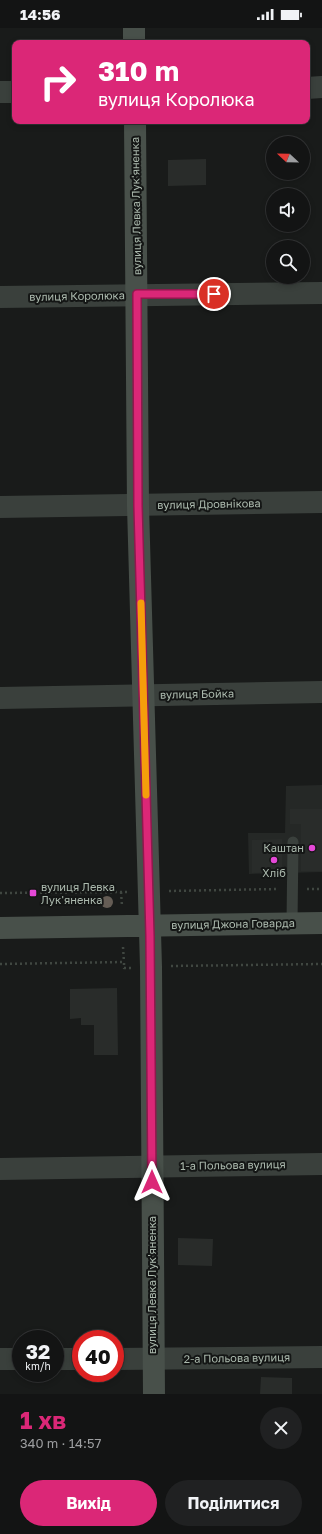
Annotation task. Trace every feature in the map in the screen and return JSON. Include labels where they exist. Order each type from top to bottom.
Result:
[{"type":"street","points":[[134,28],[134,40]]},
{"type":"street","points":[[310,88],[322,88]]},
{"type":"street","points":[[0,92],[12,92]]},
{"type":"street","name":"вулиця Левка Лук'яненка","points":[[135,124],[138,506],[151,967],[154,1394]]},
{"type":"street","name":"вулиця Королюка","points":[[0,297],[322,292]]},
{"type":"street","name":"вулиця Дровнікова","points":[[0,507],[322,502]]},
{"type":"street","name":"вулиця Бойка","points":[[0,698],[322,692]]},
{"type":"street","name":"вулиця Джона Говарда","points":[[0,928],[322,923]]},
{"type":"street","name":"1-а Польова вулиця","points":[[0,1169],[322,1164]]},
{"type":"street","name":"2-а Польова вулиця","points":[[124,1360],[322,1357]]},
{"type":"street","points":[[0,1359],[12,1359]]},
{"type":"lane","points":[[292,923],[293,842]]},
{"type":"path","points":[[0,894],[293,889]]},
{"type":"path","points":[[0,964],[124,962],[124,968],[322,964]]},
{"type":"shaded area","points":[[322,785],[322,872],[249,874],[248,833],[285,833],[286,786]]},
{"type":"building","points":[[206,159],[206,185],[168,186],[168,160]]},
{"type":"building","name":"Каштан","points":[[290,809],[322,809],[322,871],[301,871],[301,824],[290,824]]},
{"type":"building","points":[[282,839],[282,872],[252,873],[252,840]]},
{"type":"building","points":[[117,988],[118,1055],[94,1055],[94,1025],[81,1025],[81,1018],[70,1019],[70,989]]},
{"type":"building","points":[[178,1238],[213,1239],[212,1266],[178,1265]]},
{"type":"building","points":[[261,1377],[292,1378],[292,1394],[260,1394]]},
{"type":"slow traffic","points":[[141,603],[146,795]]},
{"type":"place","name":"Каштан","points":[[312,848]]},
{"type":"place","name":"Хліб","points":[[274,860]]},
{"type":"place","name":"вулиця Левка Лук'яненка","points":[[33,893]]},
{"type":"route","points":[[152,1182],[151,982],[138,506],[137,294],[214,294]]}]
